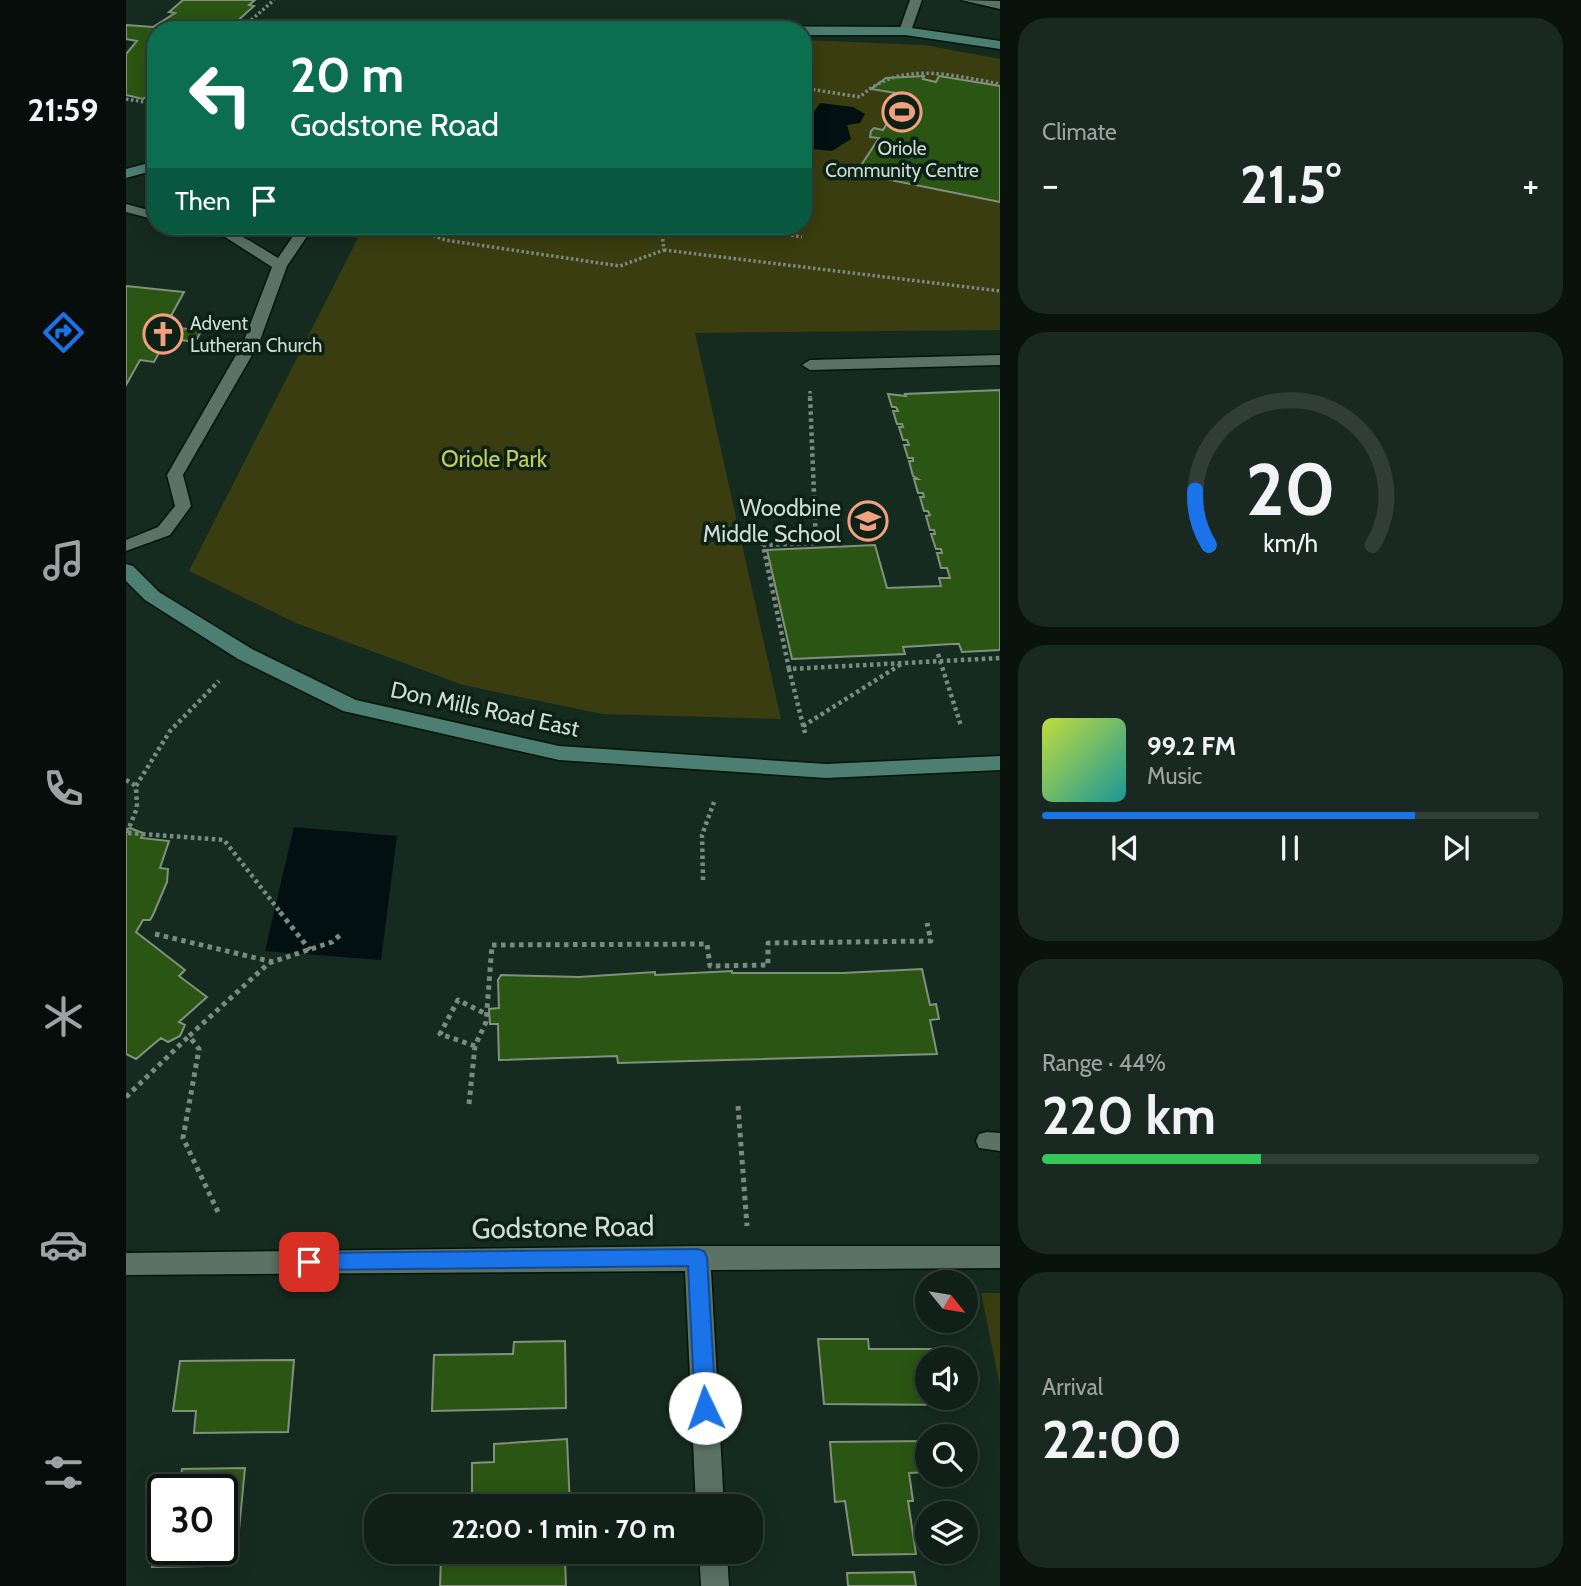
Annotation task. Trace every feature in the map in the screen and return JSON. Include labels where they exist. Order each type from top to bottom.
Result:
[{"type":"main road","points":[[812,31],[905,31],[1000,45]]},
{"type":"main road","points":[[126,174],[147,168]]},
{"type":"main road","name":"Don Mills Road East","points":[[126,570],[152,596],[245,654],[350,706],[546,750],[826,771],[1000,763]]},
{"type":"street","name":"Godstone Road","points":[[126,1264],[697,1257],[1000,1257]]},
{"type":"street","points":[[697,1257],[709,1494]]},
{"type":"street","points":[[714,1564],[715,1586]]},
{"type":"lane","points":[[905,31],[916,0]]},
{"type":"lane","points":[[967,0],[1000,5]]},
{"type":"lane","points":[[126,208],[147,214]]},
{"type":"lane","points":[[232,235],[280,266]]},
{"type":"lane","points":[[126,547],[164,531],[183,506],[175,475],[251,342],[280,266],[301,235]]},
{"type":"lane","points":[[810,365],[1000,360]]},
{"type":"path","points":[[250,21],[274,0]]},
{"type":"path","points":[[812,89],[860,97],[872,82],[891,74],[923,74],[1000,84]]},
{"type":"path","points":[[126,99],[147,102]]},
{"type":"path","points":[[432,235],[444,240],[620,266],[664,250],[1000,291]]},
{"type":"path","points":[[662,235],[664,250]]},
{"type":"path","points":[[791,235],[802,237]]},
{"type":"path","points":[[810,365],[816,543],[763,545],[804,729],[904,663]]},
{"type":"path","points":[[938,654],[961,726]]},
{"type":"path","points":[[789,668],[1000,658]]},
{"type":"path","points":[[219,681],[170,731],[136,786],[137,808],[127,833],[224,840],[310,950]]},
{"type":"path","points":[[126,780],[136,786]]},
{"type":"path","points":[[703,880],[702,835],[714,802]]},
{"type":"path","points":[[469,1104],[475,1046],[486,1014],[492,945],[707,944],[710,966],[768,965],[768,943],[931,941],[928,923]]},
{"type":"path","points":[[155,934],[273,962]]},
{"type":"path","points":[[126,1097],[189,1036],[273,962],[332,942],[340,935]]},
{"type":"path","points":[[475,1046],[440,1034],[458,1000],[486,1014]]},
{"type":"path","points":[[189,1036],[199,1049],[183,1138],[218,1212]]},
{"type":"path","points":[[738,1106],[747,1226]]},
{"type":"green space","name":"Oriole Park","points":[[812,40],[925,45],[1000,59],[1000,330],[695,333],[781,719],[602,714],[463,685],[296,623],[189,571],[359,235],[812,235]]},
{"type":"green space","points":[[981,1293],[1000,1293],[1000,1386]]},
{"type":"shaded area","points":[[820,103],[853,107],[865,114],[860,123],[847,125],[851,139],[832,151],[812,149],[812,115]]},
{"type":"shaded area","points":[[294,827],[397,836],[381,960],[265,951]]},
{"type":"building","points":[[183,0],[255,0],[249,5],[254,6],[237,21],[162,21],[175,13],[169,12]]},
{"type":"building","points":[[126,25],[147,27],[147,96],[143,99],[126,95],[126,54],[137,41],[126,39]]},
{"type":"building","name":"Oriole Community Centre","points":[[924,76],[923,79],[936,82],[939,76],[1000,86],[1000,202],[856,173],[879,138],[870,137],[871,131],[874,128],[883,130],[895,110],[892,108],[897,98],[893,98],[896,93],[871,89],[886,78]]},
{"type":"building","name":"Advent Lutheran Church","points":[[126,286],[184,292],[165,327],[202,330],[195,342],[159,337],[157,341],[152,340],[149,348],[161,349],[154,362],[140,360],[126,385]]},
{"type":"building","points":[[1000,390],[1000,650],[962,652],[959,644],[952,644],[903,647],[905,654],[792,659],[767,550],[875,545],[887,588],[941,586],[939,578],[950,578],[947,568],[941,568],[937,553],[942,553],[941,549],[936,549],[931,534],[935,534],[934,530],[930,530],[926,516],[930,515],[928,511],[924,511],[920,497],[924,497],[923,493],[918,493],[914,479],[918,479],[913,476],[909,461],[913,461],[913,458],[908,458],[904,445],[909,445],[907,440],[903,440],[899,427],[903,427],[902,424],[897,424],[893,411],[898,411],[896,407],[892,407],[888,394],[906,396],[905,394]]},
{"type":"building","points":[[126,829],[143,833],[141,838],[169,841],[160,868],[168,869],[167,882],[150,920],[143,920],[136,932],[185,970],[179,976],[207,997],[179,1022],[185,1025],[180,1036],[168,1042],[161,1038],[136,1059],[126,1054]]},
{"type":"building","points":[[922,969],[930,1005],[936,1004],[939,1019],[930,1020],[937,1054],[618,1063],[617,1056],[499,1060],[498,1024],[490,1024],[489,1009],[499,1008],[498,980],[501,975],[579,977],[655,972],[655,975],[732,971],[843,973]]},
{"type":"building","points":[[818,1339],[868,1339],[869,1349],[915,1349],[915,1405],[824,1404]]},
{"type":"building","points":[[565,1341],[566,1408],[432,1411],[434,1355],[513,1354],[514,1342]]},
{"type":"building","points":[[294,1360],[288,1432],[194,1433],[196,1411],[173,1411],[180,1361]]},
{"type":"building","points":[[567,1439],[569,1494],[472,1494],[472,1463],[494,1462],[494,1444]]},
{"type":"building","points":[[915,1441],[915,1473],[909,1473],[913,1501],[908,1501],[915,1554],[853,1555],[845,1501],[835,1502],[830,1442]]},
{"type":"building","points":[[245,1468],[238,1540],[238,1474],[181,1474],[182,1469]]},
{"type":"building","points":[[441,1564],[565,1564],[566,1586],[440,1586]]},
{"type":"building","points":[[152,1565],[209,1565],[209,1566]]},
{"type":"building","points":[[914,1572],[916,1586],[848,1586],[847,1573]]},
{"type":"place","name":"Oriole Community Centre","points":[[902,112]]},
{"type":"place","name":"Advent Lutheran Church","points":[[163,334]]},
{"type":"place","name":"Woodbine Middle School","points":[[868,521]]},
{"type":"route","points":[[309,1262],[697,1257],[705,1408]]}]
